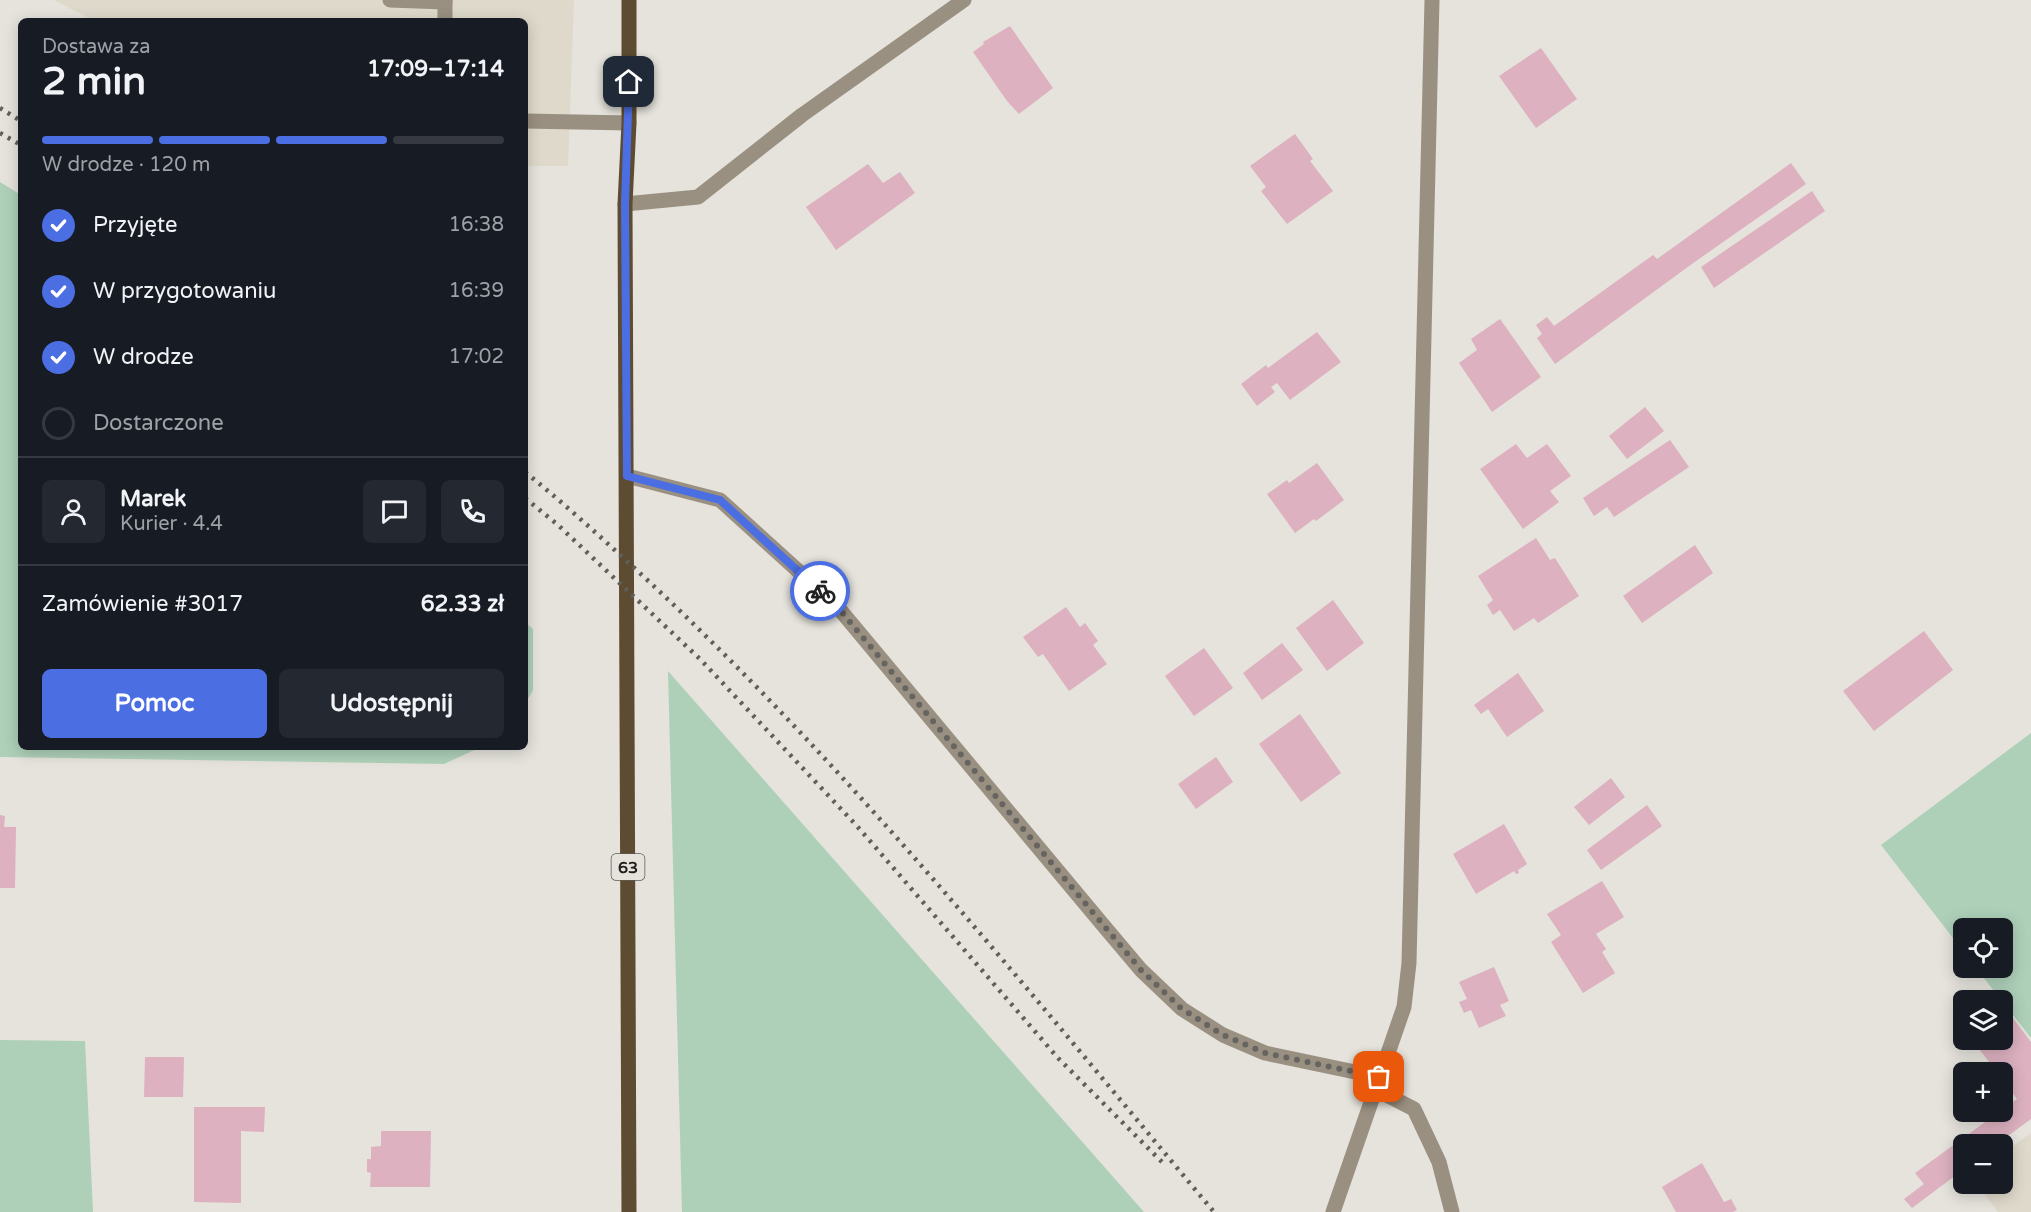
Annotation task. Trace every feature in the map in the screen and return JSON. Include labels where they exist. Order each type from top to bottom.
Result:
[{"type":"main road","name":"63","points":[[629,0],[629,123],[625,204],[629,1212]]},
{"type":"street","points":[[390,0],[446,1],[445,18]]},
{"type":"street","points":[[625,204],[698,197],[802,115],[964,0]]},
{"type":"street","points":[[1333,1212],[1404,1007],[1409,963],[1432,0]]},
{"type":"street","points":[[528,121],[629,123]]},
{"type":"street","points":[[627,476],[720,500],[836,605],[1103,926],[1141,970],[1182,1009],[1223,1035],[1265,1053],[1377,1083],[1414,1109],[1439,1162],[1452,1212]]},
{"type":"shaded area","points":[[54,0],[574,0],[568,166],[528,166],[528,18],[89,18]]},
{"type":"shaded area","points":[[2031,1133],[2031,1212],[1998,1212],[1984,1194],[2013,1194],[2013,1146]]},
{"type":"green space","points":[[0,182],[18,193],[18,750],[474,750],[444,764],[0,757]]},
{"type":"green space","points":[[528,625],[533,629],[533,690],[528,699]]},
{"type":"green space","points":[[668,671],[1144,1212],[682,1212]]},
{"type":"green space","points":[[2031,733],[2031,1038],[2013,1015],[2013,990],[1993,990],[1984,978],[2013,978],[2013,918],[1953,918],[1953,938],[1881,845]]},
{"type":"green space","points":[[0,1040],[85,1041],[93,1212],[0,1212]]},
{"type":"building","points":[[1010,26],[1053,88],[1019,114],[1007,101],[973,52],[984,44],[983,42]]},
{"type":"building","points":[[1541,48],[1577,99],[1536,128],[1499,76]]},
{"type":"building","points":[[1295,134],[1313,159],[1310,161],[1333,191],[1287,224],[1261,191],[1266,187],[1250,166]]},
{"type":"building","points":[[1791,163],[1806,184],[1555,364],[1537,338],[1542,334],[1536,325],[1547,317],[1554,326],[1653,255],[1657,259]]},
{"type":"building","points":[[868,164],[883,183],[900,172],[915,193],[836,250],[806,207]]},
{"type":"building","points":[[1812,191],[1825,211],[1714,288],[1701,267]]},
{"type":"building","points":[[1500,319],[1541,377],[1492,412],[1459,363],[1477,350],[1471,339]]},
{"type":"building","points":[[1317,332],[1341,362],[1290,400],[1277,383],[1271,387],[1275,392],[1257,406],[1241,384],[1266,365],[1268,368]]},
{"type":"building","points":[[1645,407],[1664,431],[1627,459],[1609,436]]},
{"type":"building","points":[[1670,440],[1689,467],[1614,517],[1607,507],[1594,516],[1583,498]]},
{"type":"building","points":[[1516,444],[1527,458],[1547,444],[1571,476],[1550,491],[1559,502],[1523,529],[1480,469]]},
{"type":"building","points":[[1317,463],[1344,500],[1295,533],[1267,494],[1287,480],[1289,483]]},
{"type":"building","points":[[1536,538],[1550,560],[1555,558],[1579,596],[1538,623],[1534,618],[1514,631],[1500,610],[1493,615],[1487,605],[1493,600],[1478,576]]},
{"type":"building","points":[[1695,545],[1713,573],[1642,623],[1623,596]]},
{"type":"building","points":[[1333,600],[1364,643],[1327,671],[1296,628]]},
{"type":"building","points":[[1066,607],[1080,627],[1085,623],[1098,641],[1093,645],[1107,664],[1069,691],[1043,654],[1038,657],[1023,637]]},
{"type":"building","points":[[1924,631],[1953,670],[1874,731],[1843,691]]},
{"type":"building","points":[[1282,643],[1303,670],[1262,700],[1243,673]]},
{"type":"building","points":[[1204,648],[1233,688],[1194,716],[1165,676]]},
{"type":"building","points":[[1518,673],[1544,711],[1507,737],[1488,709],[1481,714],[1474,705]]},
{"type":"building","points":[[1300,714],[1341,773],[1301,802],[1259,744]]},
{"type":"building","points":[[1216,757],[1233,782],[1196,809],[1178,784]]},
{"type":"building","points":[[1611,778],[1625,797],[1589,825],[1574,807]]},
{"type":"building","points":[[1647,805],[1662,826],[1601,870],[1587,850]]},
{"type":"building","points":[[0,815],[5,816],[4,827],[16,827],[15,888],[0,888]]},
{"type":"building","points":[[1504,824],[1527,864],[1518,870],[1519,873],[1516,874],[1514,871],[1476,894],[1453,854]]},
{"type":"building","points":[[1602,881],[1624,917],[1596,934],[1606,949],[1602,952],[1615,973],[1583,993],[1551,942],[1561,935],[1547,914]]},
{"type":"building","points":[[1494,967],[1509,1001],[1500,1005],[1506,1016],[1479,1028],[1471,1010],[1464,1013],[1459,1002],[1467,999],[1459,982]]},
{"type":"building","points":[[2013,1018],[2031,1042],[2031,1119],[2011,1134],[1969,1134],[1985,1122],[2013,1122],[2013,1102],[2017,1099],[2013,1094],[2013,1062],[1989,1062],[1980,1050],[2013,1050]]},
{"type":"building","points":[[145,1057],[184,1057],[183,1097],[144,1097]]},
{"type":"building","points":[[194,1107],[265,1107],[264,1132],[241,1131],[241,1203],[194,1202]]},
{"type":"building","points":[[381,1131],[431,1131],[430,1187],[370,1187],[371,1173],[367,1172],[367,1159],[371,1159],[371,1147],[381,1146]]},
{"type":"building","points":[[1953,1145],[1953,1177],[1912,1208],[1904,1199],[1924,1184],[1915,1173]]},
{"type":"building","points":[[1702,1163],[1724,1202],[1731,1199],[1737,1210],[1733,1212],[1676,1212],[1662,1187]]},
{"type":"railway","points":[[0,108],[18,119]]},
{"type":"railway","points":[[0,133],[18,143]]},
{"type":"railway","points":[[528,475],[643,576],[795,727],[867,805],[1008,966],[1214,1212]]},
{"type":"railway","points":[[528,500],[558,525],[701,660],[857,826],[1058,1058],[1162,1162]]},
{"type":"way so far","points":[[820,591],[836,605],[967,759],[1141,970],[1182,1009],[1223,1035],[1265,1053],[1379,1077]]},
{"type":"route","points":[[629,82],[625,204],[627,476],[720,500],[820,591]]}]
